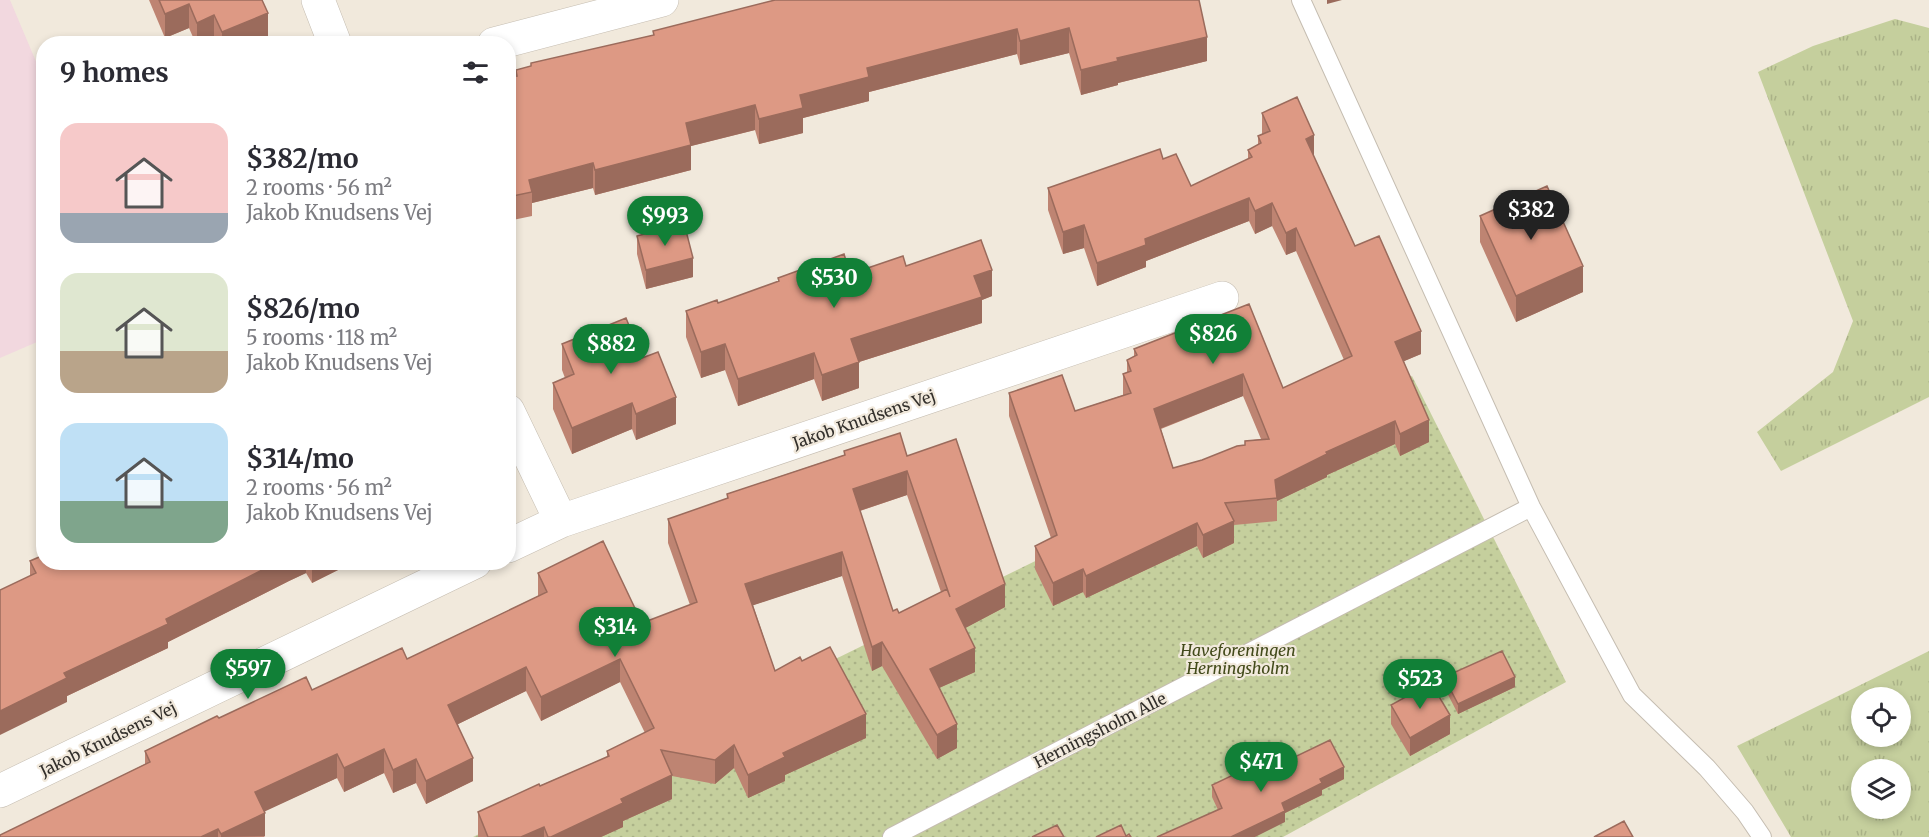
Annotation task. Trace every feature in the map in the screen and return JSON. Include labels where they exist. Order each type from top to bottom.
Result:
[{"type":"street","points":[[318,0],[332,36]]},
{"type":"street","points":[[516,38],[662,0]]},
{"type":"street","name":"Jakob Knudsens Vej","points":[[516,542],[561,521],[1222,298]]},
{"type":"street","points":[[516,428],[561,521]]},
{"type":"street","name":"Jakob Knudsens Vej","points":[[0,791],[458,570]]},
{"type":"lane","points":[[1301,0],[1530,507],[1632,696],[1707,768],[1745,812],[1762,837]]},
{"type":"lane","name":"Herningsholm Alle","points":[[892,837],[1530,507]]},
{"type":"shaded area","points":[[0,0],[10,0],[36,61],[36,342],[0,358]]},
{"type":"green space","points":[[1895,19],[1929,28],[1929,397],[1781,471],[1757,432],[1833,372],[1853,321],[1758,72],[1813,46]]},
{"type":"green space","name":"Haveforeningen Herningsholm","points":[[1412,376],[1566,682],[1283,837],[473,837]]},
{"type":"green space","points":[[1929,651],[1929,837],[1791,837],[1737,746],[1851,690],[1851,747],[1911,747],[1911,687],[1856,687]]},
{"type":"building","points":[[159,0],[262,0],[268,13],[222,32],[214,15],[197,23],[189,4],[165,14]]},
{"type":"building","points":[[775,0],[1199,0],[1207,37],[1117,58],[1118,61],[1081,70],[1069,28],[1020,41],[1017,29],[867,68],[869,77],[800,95],[803,108],[759,119],[755,105],[686,123],[691,145],[595,170],[593,163],[529,180],[532,192],[516,195],[516,70],[531,66],[531,63],[654,35],[653,31]]},
{"type":"building","points":[[1297,97],[1314,135],[1306,139],[1355,246],[1379,236],[1421,331],[1395,342],[1429,420],[1400,434],[1395,421],[1326,452],[1327,454],[1275,480],[1277,498],[1225,503],[1234,521],[1203,535],[1197,523],[1086,576],[1083,569],[1053,583],[1035,546],[1057,535],[1009,393],[1062,375],[1075,411],[1131,393],[1123,374],[1131,371],[1127,360],[1137,355],[1134,349],[1249,304],[1283,388],[1352,356],[1296,228],[1286,233],[1272,203],[1255,211],[1249,198],[1145,239],[1146,245],[1097,263],[1084,225],[1063,232],[1048,188],[1160,149],[1163,159],[1176,154],[1191,186],[1252,157],[1248,150],[1261,143],[1258,136],[1270,131],[1262,113]],"holes":[[[1243,374],[1269,439],[1245,441],[1245,445],[1173,468],[1154,409]]]},
{"type":"building","points":[[1547,186],[1583,266],[1516,296],[1480,216]]},
{"type":"building","points":[[684,223],[693,258],[646,270],[637,236]]},
{"type":"building","points":[[981,240],[992,270],[974,276],[982,297],[851,339],[859,362],[822,375],[814,353],[738,379],[725,344],[701,352],[686,311],[717,300],[718,303],[779,281],[778,278],[844,254],[850,274],[903,256],[906,266]]},
{"type":"building","points":[[626,318],[642,358],[658,352],[676,397],[636,414],[632,403],[572,428],[553,383],[574,374],[562,344]]},
{"type":"building","points":[[900,433],[907,456],[956,439],[1005,584],[956,609],[975,648],[930,669],[957,724],[937,735],[882,642],[872,647],[842,552],[745,584],[775,671],[800,657],[802,661],[830,647],[866,714],[783,753],[785,757],[748,775],[734,745],[715,760],[661,750],[672,775],[621,799],[623,803],[551,837],[548,837],[544,827],[521,837],[488,837],[478,812],[609,756],[607,751],[654,728],[620,659],[541,697],[526,667],[448,705],[473,758],[426,781],[416,759],[393,770],[384,749],[344,768],[337,754],[255,792],[265,813],[221,834],[218,829],[201,837],[0,837],[150,762],[145,751],[217,716],[219,718],[306,677],[312,690],[402,648],[407,659],[547,592],[538,573],[603,541],[642,623],[697,602],[668,519],[728,498],[727,494],[845,455],[844,451]],"holes":[[[907,471],[950,597],[947,589],[899,613],[897,609],[893,611],[853,489]]]},
{"type":"building","points":[[36,558],[36,570],[262,570],[166,619],[168,624],[64,673],[67,678],[0,711],[0,590],[36,573],[30,561]]},
{"type":"building","points":[[1502,651],[1515,677],[1458,704],[1444,677]]},
{"type":"building","points":[[1431,683],[1450,715],[1410,738],[1391,705]]},
{"type":"building","points":[[1330,740],[1344,767],[1320,779],[1322,783],[1282,803],[1285,811],[1231,837],[1157,837],[1222,808],[1212,785],[1273,756],[1278,765]]},
{"type":"building","points":[[1624,821],[1633,837],[1594,837]]},
{"type":"building","points":[[1057,825],[1064,837],[1032,837]]},
{"type":"building","points":[[1121,825],[1126,836],[1129,834],[1131,837],[1096,837]]}]
